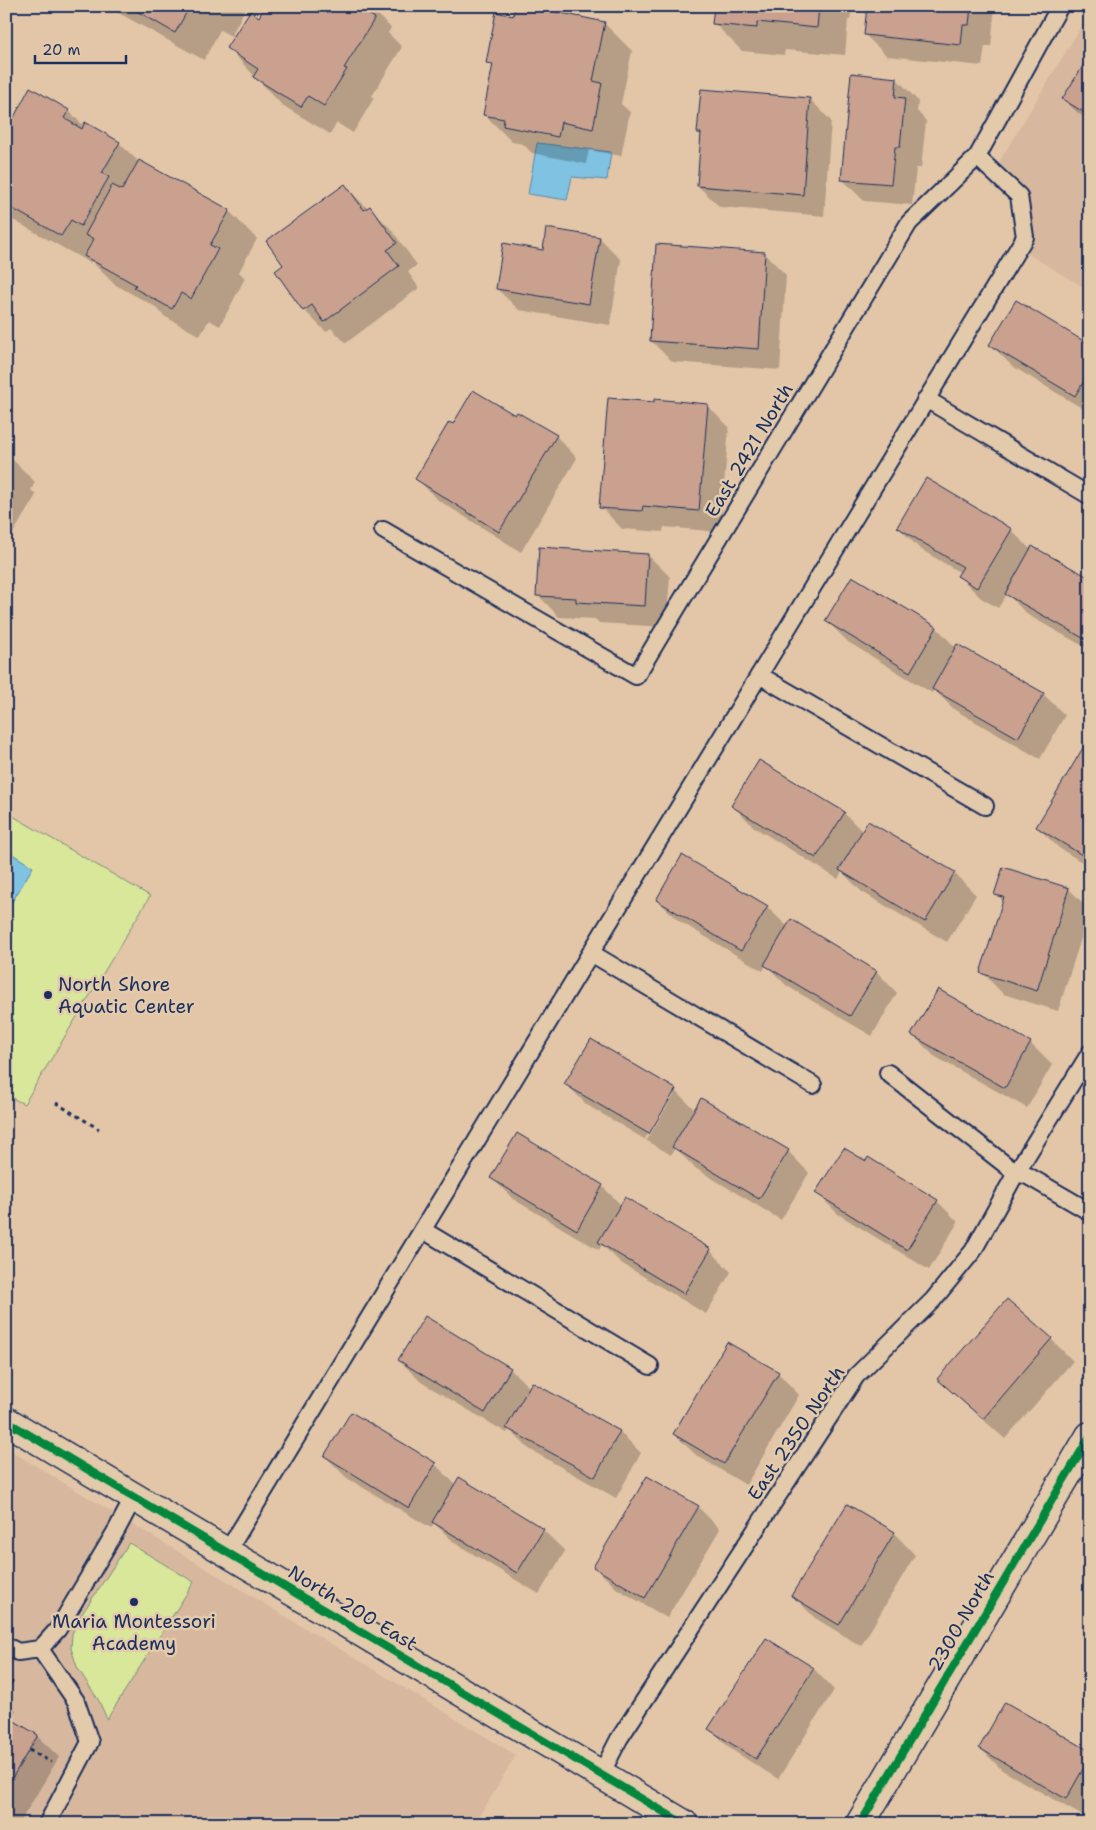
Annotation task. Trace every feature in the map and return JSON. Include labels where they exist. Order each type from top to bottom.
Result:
[{"type":"street","name":"North 200 East","points":[[6,1421],[684,1824]]},
{"type":"street","name":"2300 North","points":[[860,1824],[1090,1436]]},
{"type":"lane","name":"East 2421 North","points":[[383,530],[636,676],[909,223],[977,156],[1060,6]]},
{"type":"lane","points":[[227,1552],[1025,237],[1019,196],[977,156]]},
{"type":"lane","points":[[926,399],[1090,496]]},
{"type":"lane","points":[[759,675],[985,806]]},
{"type":"lane","points":[[591,953],[813,1085]]},
{"type":"lane","name":"East 2350 North","points":[[601,1774],[619,1739],[856,1376],[934,1300],[973,1251],[1016,1173],[1090,1053]]},
{"type":"lane","points":[[888,1074],[1016,1173],[1028,1176],[1090,1212]]},
{"type":"lane","points":[[423,1230],[650,1366]]},
{"type":"lane","points":[[6,1646],[18,1652],[40,1649],[58,1629],[134,1497]]},
{"type":"lane","points":[[40,1649],[76,1700],[90,1742],[47,1824]]},
{"type":"path","points":[[56,1103],[99,1129]]},
{"type":"path","points":[[6,1691],[14,1679]]},
{"type":"path","points":[[29,1750],[51,1762]]},
{"type":"shaded area","points":[[1090,12],[1090,291],[1026,253],[1031,224],[1026,198],[1016,180],[999,162]]},
{"type":"shaded area","name":"Maria Montessori Academy","points":[[6,1448],[516,1755],[475,1824],[6,1824]]},
{"type":"green space","name":"North Shore Aquatic Center","points":[[6,812],[150,896],[24,1104],[6,1095]]},
{"type":"green space","points":[[129,1543],[194,1582],[107,1719],[99,1701],[77,1667],[71,1648],[72,1634],[78,1620]]},
{"type":"water","points":[[537,143],[611,152],[607,180],[572,177],[567,200],[528,194]]},
{"type":"water","points":[[6,850],[33,867],[6,912]]},
{"type":"building","points":[[128,6],[190,6],[175,33]]},
{"type":"building","points":[[265,6],[360,6],[358,8],[375,18],[344,68],[347,69],[324,106],[308,96],[301,107],[253,77],[258,69],[226,48],[250,11],[259,17]]},
{"type":"building","points":[[515,6],[527,6],[605,22],[593,81],[602,83],[593,129],[561,122],[558,137],[503,126],[504,119],[483,115],[493,64],[486,63],[496,12],[513,16]]},
{"type":"building","points":[[714,6],[819,6],[817,28],[757,22],[757,28],[712,24]]},
{"type":"building","points":[[867,6],[971,6],[969,25],[963,25],[961,45],[864,35]]},
{"type":"building","points":[[1086,61],[1090,63],[1090,116],[1062,99]]},
{"type":"building","points":[[851,73],[897,78],[895,97],[905,98],[900,147],[895,147],[891,184],[841,180]]},
{"type":"building","points":[[30,87],[69,110],[64,118],[82,129],[85,122],[120,142],[102,173],[109,177],[81,226],[71,220],[61,236],[6,205],[6,116],[13,119]]},
{"type":"building","points":[[701,89],[810,98],[803,195],[697,186],[701,133],[697,133]]},
{"type":"building","points":[[139,160],[230,210],[210,245],[218,249],[191,299],[181,293],[172,309],[134,288],[136,285],[84,256],[94,239],[85,235],[112,185],[122,190]]},
{"type":"building","points":[[345,184],[364,210],[370,206],[397,243],[387,250],[399,266],[324,322],[312,305],[303,311],[275,271],[283,265],[266,241]]},
{"type":"building","points":[[546,228],[600,237],[589,304],[496,289],[503,243],[543,250]]},
{"type":"building","points":[[656,244],[765,252],[759,349],[650,341]]},
{"type":"building","points":[[1016,300],[1090,345],[1090,371],[1075,396],[989,345]]},
{"type":"building","points":[[473,390],[515,415],[517,412],[557,435],[499,532],[415,479],[449,422],[453,424]]},
{"type":"building","points":[[608,398],[654,402],[654,399],[708,404],[699,511],[643,506],[642,511],[599,508]]},
{"type":"building","points":[[926,478],[1012,529],[977,588],[957,576],[963,567],[897,527]]},
{"type":"building","points":[[1032,546],[1090,578],[1090,642],[1005,594]]},
{"type":"building","points":[[539,547],[648,554],[645,606],[576,602],[576,598],[536,596]]},
{"type":"building","points":[[852,576],[937,627],[910,672],[825,621]]},
{"type":"building","points":[[957,644],[1044,693],[1018,738],[932,689]]},
{"type":"building","points":[[1090,736],[1090,854],[1087,858],[1036,827]]},
{"type":"building","points":[[759,760],[845,812],[816,858],[731,806]]},
{"type":"building","points":[[868,821],[955,872],[925,922],[839,870]]},
{"type":"building","points":[[682,855],[768,906],[741,951],[656,900]]},
{"type":"building","points":[[1003,867],[1069,888],[1037,991],[980,973],[1004,897],[994,895]]},
{"type":"building","points":[[791,919],[877,971],[850,1016],[764,965]]},
{"type":"building","points":[[938,989],[1031,1042],[1005,1088],[911,1035]]},
{"type":"building","points":[[591,1039],[676,1089],[649,1134],[564,1084]]},
{"type":"building","points":[[701,1098],[789,1150],[759,1199],[672,1147]]},
{"type":"building","points":[[517,1133],[603,1185],[577,1230],[490,1178]]},
{"type":"building","points":[[844,1148],[866,1161],[868,1157],[938,1200],[907,1250],[815,1193]]},
{"type":"building","points":[[625,1197],[711,1249],[684,1294],[598,1242]]},
{"type":"building","points":[[1007,1299],[1052,1338],[983,1419],[937,1379]]},
{"type":"building","points":[[425,1316],[511,1368],[485,1413],[398,1360]]},
{"type":"building","points":[[727,1342],[779,1372],[724,1464],[673,1434]]},
{"type":"building","points":[[532,1382],[620,1431],[595,1477],[506,1428]]},
{"type":"building","points":[[351,1412],[436,1463],[409,1508],[324,1456]]},
{"type":"building","points":[[647,1476],[699,1506],[645,1598],[593,1567]]},
{"type":"building","points":[[459,1477],[544,1529],[517,1573],[432,1522]]},
{"type":"building","points":[[847,1504],[895,1532],[839,1625],[791,1596]]},
{"type":"building","points":[[766,1638],[814,1668],[756,1759],[708,1729]]},
{"type":"building","points":[[1005,1702],[1090,1751],[1090,1757],[1066,1799],[979,1748]]},
{"type":"building","points":[[6,1716],[38,1735],[6,1788]]},
{"type":"cycle path","points":[[6,1421],[684,1824]]},
{"type":"cycle path","points":[[860,1824],[1090,1436]]},
{"type":"place","name":"North Shore Aquatic Center","points":[[48,995]]},
{"type":"place","name":"Maria Montessori Academy","points":[[134,1602]]}]
